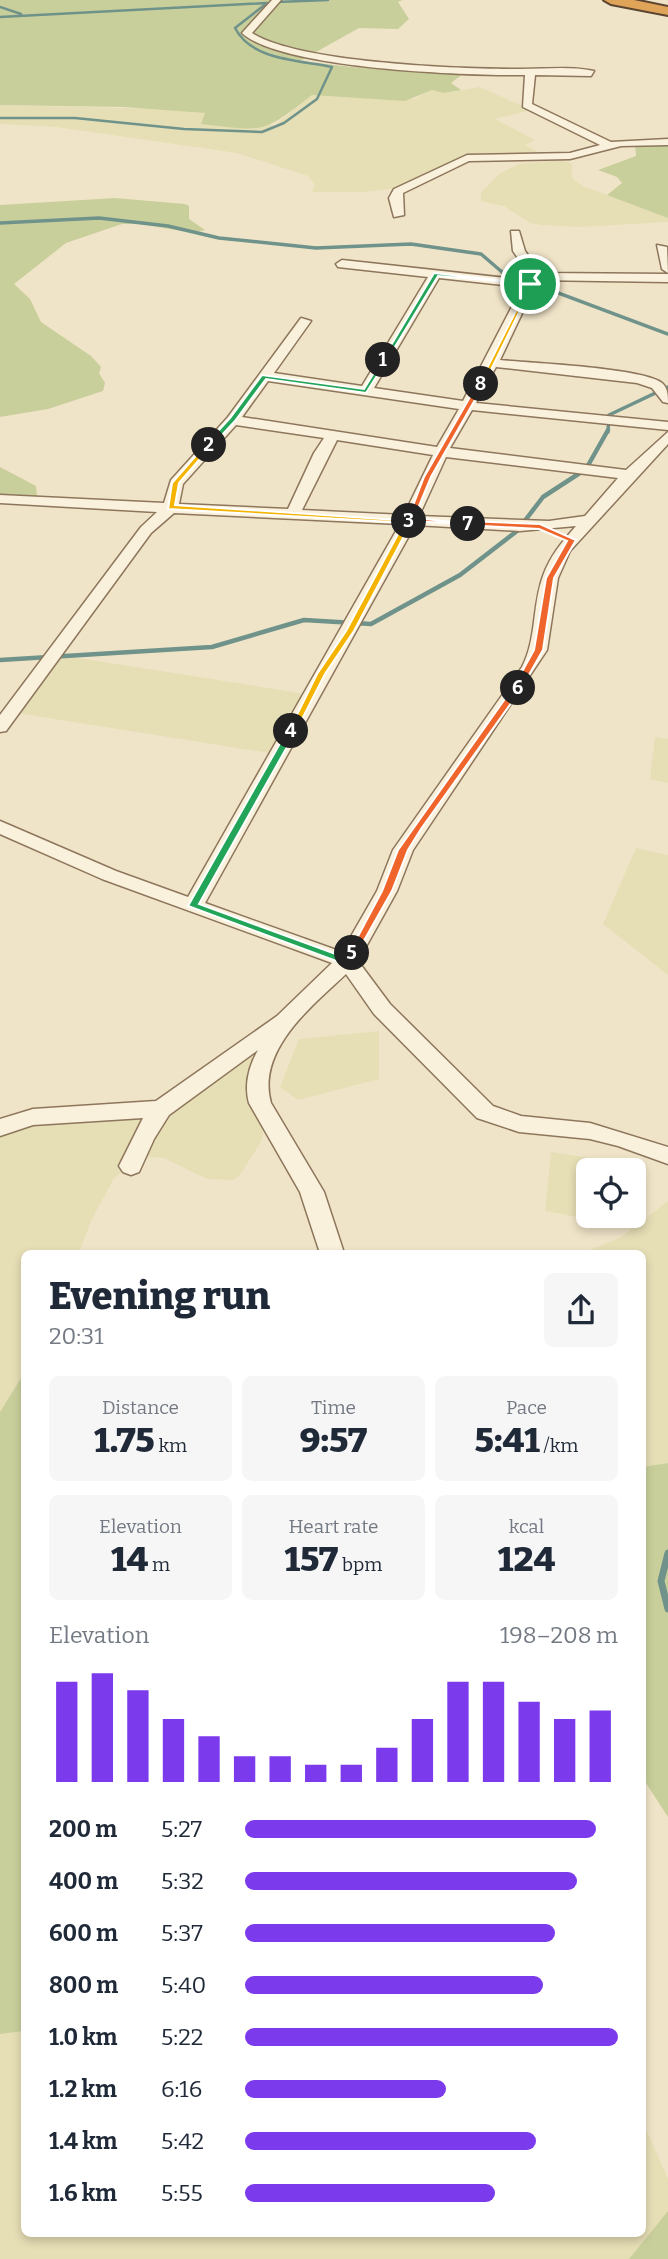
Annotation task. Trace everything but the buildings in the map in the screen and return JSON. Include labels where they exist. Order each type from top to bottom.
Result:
[{"type":"highway","points":[[611,0],[668,9]]},
{"type":"highway","points":[[632,0],[668,9]]},
{"type":"street","points":[[277,0],[248,30],[249,36],[256,42],[322,57],[530,72],[591,73]]},
{"type":"street","points":[[530,72],[526,103],[610,146]]},
{"type":"street","points":[[398,215],[395,198],[398,191],[467,158],[570,156],[610,146],[668,142]]},
{"type":"street","points":[[515,233],[519,251],[537,276],[668,278]]},
{"type":"street","points":[[661,247],[668,269]]},
{"type":"street","points":[[341,264],[530,284],[599,275]]},
{"type":"street","points":[[366,391],[412,309],[436,274]]},
{"type":"street","points":[[193,906],[272,769],[321,674],[350,631],[410,520],[428,477],[492,363],[530,284]]},
{"type":"street","points":[[0,727],[60,650],[146,530],[171,507],[176,483],[233,420],[305,321]]},
{"type":"street","points":[[492,363],[639,379],[657,385],[668,399]]},
{"type":"street","points":[[264,376],[469,405],[668,426]]},
{"type":"street","points":[[233,420],[444,452],[629,475]]},
{"type":"street","points":[[293,514],[321,453],[333,436]]},
{"type":"street","points":[[131,1166],[143,1137],[161,1109],[285,1020],[347,961],[387,891],[403,850],[530,667],[540,642],[550,578],[572,540],[629,475],[668,436]]},
{"type":"street","points":[[0,499],[540,527],[592,519]]},
{"type":"street","points":[[540,527],[572,540]]},
{"type":"street","points":[[0,827],[109,875],[347,961],[382,1009],[485,1112],[519,1124],[590,1131],[623,1139],[668,1156]]},
{"type":"street","points":[[285,1020],[262,1063],[257,1091],[267,1119],[312,1192],[331,1250]]},
{"type":"street","points":[[0,1128],[33,1117],[106,1115],[161,1109]]},
{"type":"shaded area","points":[[480,87],[531,110],[495,119],[535,140],[525,145],[544,155],[460,160],[439,176],[407,187],[365,192],[312,192],[315,185],[308,176],[237,153],[56,127],[0,124],[0,105],[160,109],[205,113],[202,124],[275,125],[312,95],[414,99],[432,90],[443,93]]},
{"type":"shaded area","points":[[563,160],[572,164],[572,178],[583,186],[659,214],[668,218],[668,222],[579,227],[541,225],[530,223],[504,206],[481,201],[481,193],[499,174],[519,164]]},
{"type":"shaded area","points":[[66,656],[300,693],[304,696],[269,753],[17,713],[60,658]]},
{"type":"shaded area","points":[[655,737],[668,739],[668,783],[650,779]]},
{"type":"shaded area","points":[[636,848],[668,855],[668,975],[603,924]]},
{"type":"shaded area","points":[[274,1026],[262,1140],[240,1175],[233,1180],[207,1179],[164,1158],[143,1156],[114,1178],[91,1221],[80,1250],[21,1250],[21,1378],[0,1412],[0,1136],[16,1128],[53,1120],[146,1109]]},
{"type":"shaded area","points":[[379,1031],[379,1079],[298,1100],[280,1087],[299,1039]]},
{"type":"shaded area","points":[[551,1152],[589,1158],[576,1158],[576,1217],[545,1211]]},
{"type":"shaded area","points":[[668,1201],[668,1463],[646,1466],[646,1250],[590,1250],[621,1237],[633,1228],[646,1228],[646,1218]]},
{"type":"shaded area","points":[[21,2031],[21,2237],[646,2237],[646,2129],[668,2179],[668,2211],[629,2259],[0,2259],[0,2034]]},
{"type":"green space","points":[[0,0],[403,0],[398,2],[409,19],[398,29],[359,28],[300,61],[352,67],[464,73],[451,83],[461,90],[443,93],[432,90],[405,101],[312,95],[271,124],[251,128],[201,124],[205,113],[123,107],[0,105]]},
{"type":"green space","points":[[635,144],[668,144],[668,218],[607,195],[622,183],[617,177],[598,170],[636,156]]},
{"type":"green space","points":[[115,198],[185,204],[189,206],[189,219],[205,230],[193,233],[140,224],[122,224],[66,243],[14,284],[30,299],[41,322],[91,356],[101,367],[99,373],[105,383],[103,391],[48,409],[0,417],[0,205]]},
{"type":"green space","points":[[0,467],[36,486],[37,497],[0,500]]},
{"type":"green space","points":[[21,1378],[21,2031],[0,2034],[0,1412]]},
{"type":"green space","points":[[668,1463],[668,1817],[646,1783],[646,1466]]},
{"type":"green space","points":[[668,2211],[668,2259],[629,2259]]},
{"type":"waterway","points":[[277,2],[328,0]]},
{"type":"waterway","points":[[0,17],[267,3],[235,28],[243,39],[265,53],[332,67],[317,99],[284,123],[262,132],[184,129],[75,118],[0,118]]},
{"type":"waterway","points":[[0,7],[21,14]]},
{"type":"waterway","points":[[0,223],[99,218],[168,226],[219,238],[316,248],[411,244],[481,254],[502,272],[668,334]]},
{"type":"waterway","points":[[608,432],[609,415],[668,387]]},
{"type":"waterway","points":[[0,660],[212,647],[304,620],[371,624],[460,575],[517,531],[543,497],[586,469],[608,430]]},
{"type":"waterway","points":[[668,1553],[661,1581],[668,1609]]},
{"type":"route","points":[[530,284],[436,274],[412,309],[366,391],[264,376],[233,420],[176,483],[171,496],[171,507],[410,520],[350,631],[321,674],[272,769],[193,906],[347,961],[387,891],[403,850],[530,667],[542,635],[550,578],[556,563],[572,540],[540,527],[410,520],[428,477],[492,363],[530,284]]}]
